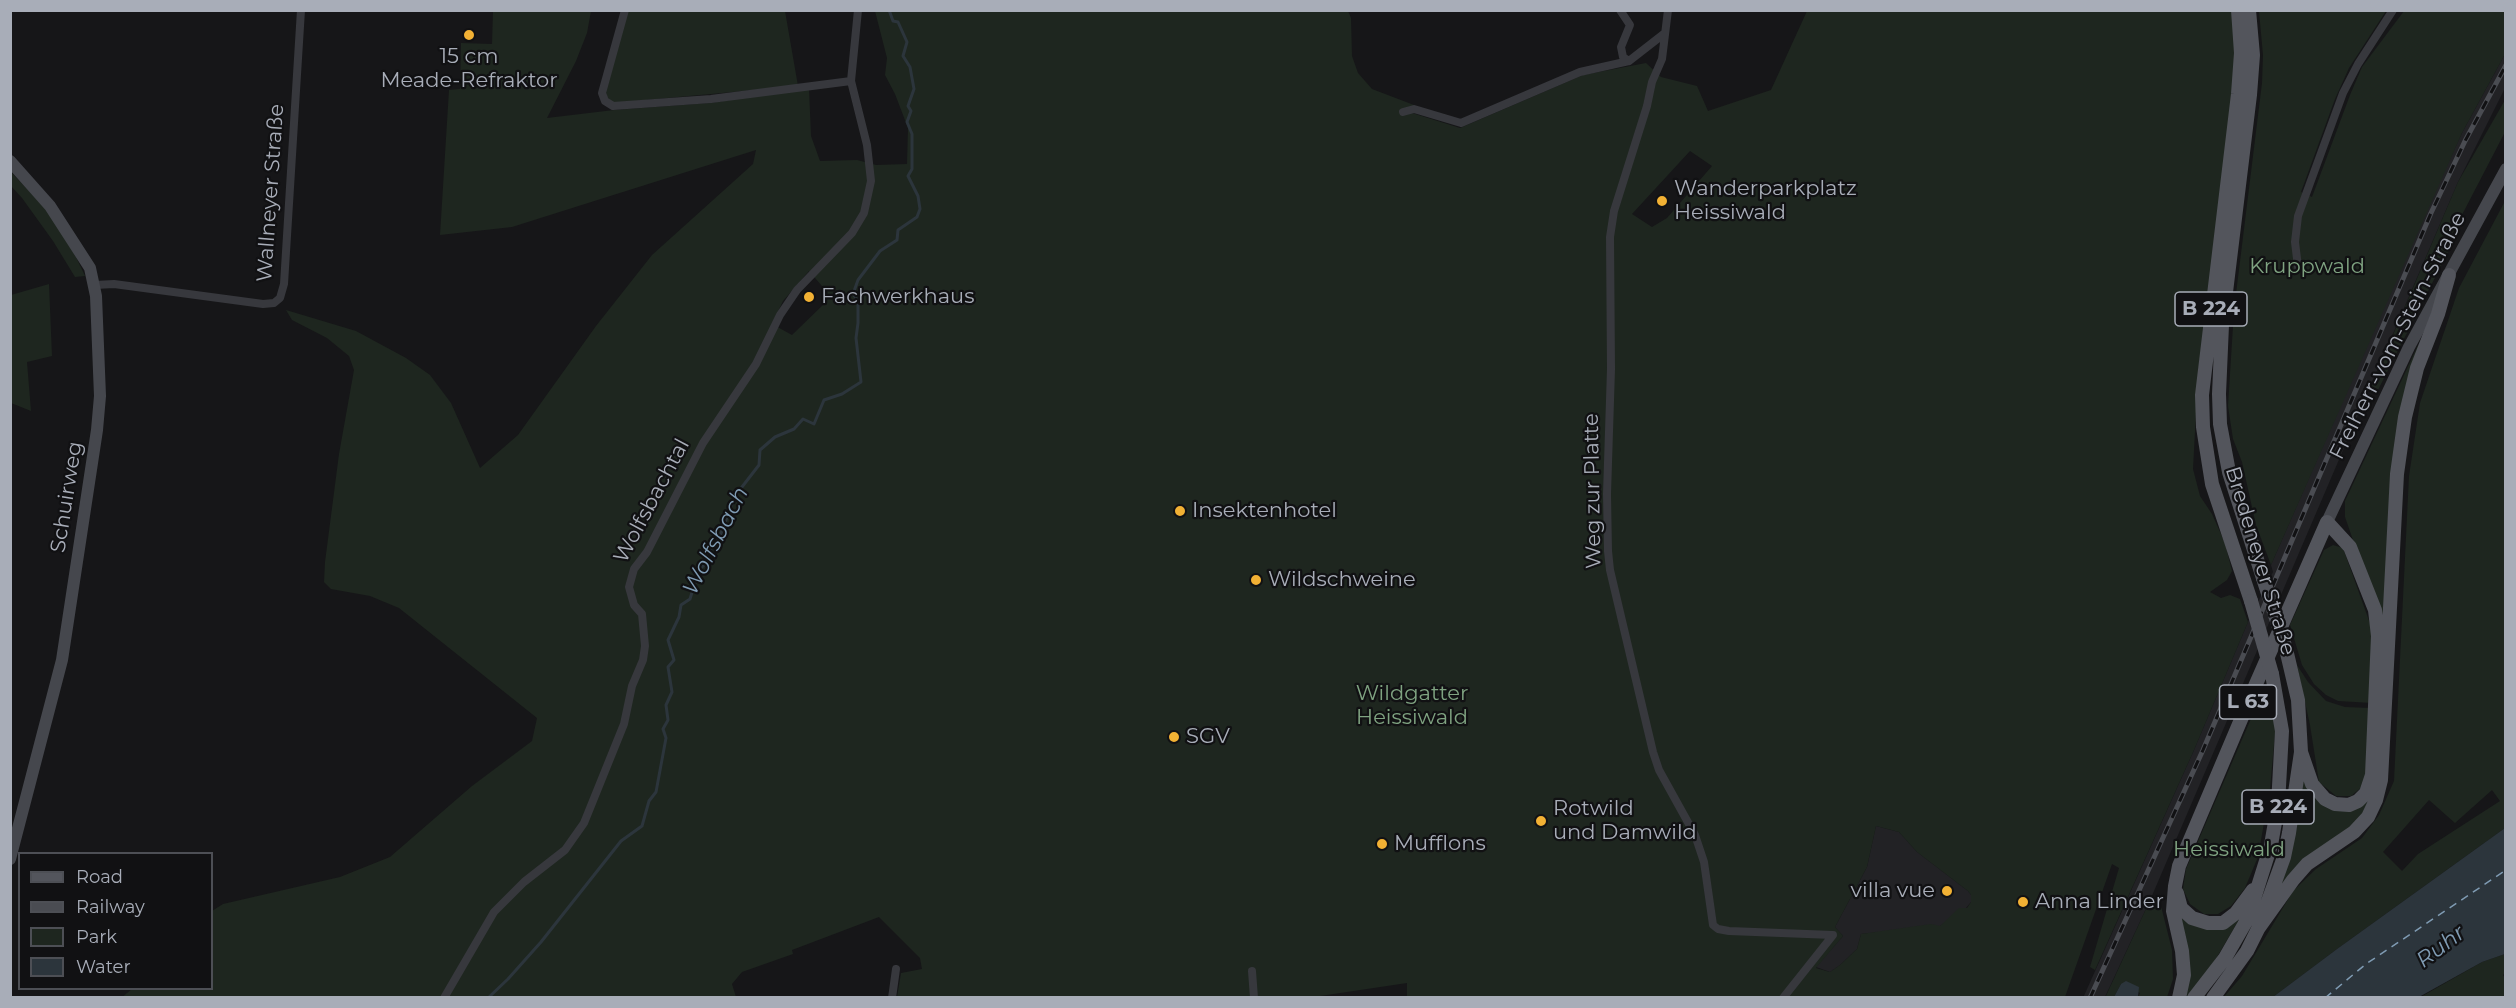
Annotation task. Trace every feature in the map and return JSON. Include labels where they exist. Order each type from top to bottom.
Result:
[{"type":"main road","name":"Bredeneyer Straße","points":[[2194,998],[2225,958],[2242,928],[2260,882],[2271,844],[2282,764],[2282,731],[2272,674],[2251,601],[2212,484],[2203,427],[2202,395],[2238,94],[2241,53],[2238,10]]},
{"type":"main road","name":"Bredeneyer Straße","points":[[2213,998],[2247,951],[2258,929],[2286,849],[2301,752],[2298,700],[2286,649],[2229,472],[2220,424],[2222,325],[2253,55],[2249,10]]},
{"type":"main road","name":"Schuirweg","points":[[10,161],[50,206],[82,255],[95,285],[100,396],[62,660],[10,859]]},
{"type":"main road","name":"Freiherr-vom-Stein-Straße","points":[[2327,522],[2409,347],[2505,169]]},
{"type":"main road","points":[[2258,929],[2307,864],[2354,832],[2368,817],[2376,800],[2381,780],[2397,474],[2405,417],[2417,368],[2438,314],[2449,275]]},
{"type":"main road","points":[[2301,752],[2312,784],[2325,799],[2335,804],[2349,805],[2358,801],[2366,793],[2372,775],[2378,636],[2375,609],[2350,547],[2327,522]]},
{"type":"main road","name":"L 63","points":[[2179,998],[2184,975],[2182,951],[2173,911],[2179,866],[2327,522]]},
{"type":"main road","points":[[2175,886],[2181,908],[2192,918],[2216,923],[2223,922],[2236,913],[2260,882]]},
{"type":"street","name":"Wallneyer Straße","points":[[95,285],[114,284],[263,304],[274,303],[280,298],[284,284],[301,10]]},
{"type":"street","points":[[625,10],[602,93],[605,101],[613,106],[711,99],[850,81]]},
{"type":"street","name":"Wolfsbachtal","points":[[444,998],[494,912],[524,882],[565,850],[584,824],[624,724],[632,686],[643,660],[645,646],[642,614],[634,605],[629,587],[634,569],[647,552],[703,443],[756,364],[780,315],[797,290],[852,233],[864,213],[871,181],[867,145],[850,81],[858,10]]},
{"type":"street","points":[[1620,10],[1630,25],[1621,47],[1623,57],[1629,61]]},
{"type":"street","name":"Weg zur Platte","points":[[1668,10],[1662,59],[1652,82],[1647,106],[1614,211],[1610,237],[1611,369],[1607,503],[1610,570],[1653,752],[1659,770],[1695,834],[1704,862],[1713,925],[1718,929],[1729,931],[1833,934],[1783,998]]},
{"type":"street","points":[[2298,267],[2295,242],[2298,216],[2343,93],[2358,64],[2393,10]]},
{"type":"street","points":[[1403,112],[1414,109],[1461,123],[1580,72],[1629,61],[1665,33]]},
{"type":"street","points":[[892,998],[896,969]]},
{"type":"street","points":[[1252,970],[1254,998]]},
{"type":"shaded area","points":[[2505,54],[2505,88],[2458,182],[2151,898],[2105,997],[2083,998],[2194,750],[2248,622],[2273,572],[2271,565],[2425,212],[2462,133]]},
{"type":"shaded area","points":[[1876,826],[1899,832],[1917,852],[1968,891],[1971,895],[1971,902],[1940,926],[1861,934],[1857,949],[1840,965],[1830,972],[1816,967],[1843,936],[1835,927],[1867,867]]},
{"type":"green space","name":"Wildgatter Heissiwald","points":[[493,11],[591,11],[587,33],[576,61],[547,118],[614,110],[710,103],[809,88],[811,136],[820,161],[857,160],[876,165],[907,164],[908,128],[885,75],[887,58],[875,11],[1348,11],[1351,18],[1352,56],[1358,73],[1372,89],[1414,105],[1412,113],[1460,128],[1583,75],[1646,63],[1661,77],[1697,86],[1708,111],[1771,90],[1807,11],[2233,11],[2236,22],[2233,92],[2198,375],[2193,469],[2200,496],[2212,514],[2225,543],[2232,571],[2227,580],[2210,592],[2221,598],[2230,595],[2240,599],[2248,622],[2194,750],[2095,970],[2090,967],[2119,868],[2112,864],[2065,997],[1407,998],[1407,983],[1307,998],[897,997],[901,973],[922,969],[920,958],[879,917],[792,950],[793,954],[742,972],[732,984],[736,997],[121,998],[131,990],[213,990],[213,910],[223,904],[340,877],[390,857],[472,786],[532,741],[537,718],[399,608],[370,596],[331,589],[324,582],[339,454],[354,370],[349,356],[327,338],[292,320],[286,310],[356,331],[406,358],[430,375],[451,403],[480,468],[518,435],[596,326],[652,255],[753,164],[756,150],[512,227],[440,235],[449,90],[460,89],[461,43],[492,44]],"holes":[[[1690,151],[1712,166],[1667,218],[1652,227],[1632,214]],[[809,271],[828,293],[822,298],[826,302],[792,335],[772,324],[783,301]],[[1876,826],[1899,832],[1917,852],[1968,891],[1971,895],[1971,902],[1967,908],[1959,908],[1940,926],[1931,924],[1861,934],[1857,949],[1840,965],[1830,972],[1816,968],[1843,936],[1835,927],[1867,867]]]},
{"type":"green space","points":[[628,11],[785,11],[798,86],[613,103],[607,97],[605,86]]},
{"type":"green space","name":"Kruppwald","points":[[2259,11],[2386,11],[2349,68],[2335,99],[2301,192],[2312,197],[2362,67],[2404,11],[2505,11],[2505,54],[2462,133],[2271,565],[2256,525],[2242,462],[2233,439],[2228,406],[2234,310],[2262,83],[2263,55]]},
{"type":"green space","points":[[2505,100],[2505,132],[2450,238],[2453,242],[2378,390],[2370,389],[2458,182]]},
{"type":"green space","points":[[10,171],[47,210],[85,276],[75,277],[53,241],[11,186]]},
{"type":"green space","points":[[2505,201],[2505,828],[2273,997],[2223,998],[2242,976],[2293,891],[2316,869],[2362,838],[2379,815],[2394,781],[2409,476],[2420,403],[2459,288]],"holes":[[[2492,790],[2500,801],[2418,854],[2402,871],[2383,852],[2429,800],[2455,823]]]},
{"type":"green space","points":[[49,284],[52,356],[27,362],[31,411],[11,403],[11,295]]},
{"type":"green space","points":[[2419,343],[2385,632],[2345,517],[2345,501]]},
{"type":"green space","points":[[2333,545],[2343,548],[2372,629],[2372,703],[2338,701],[2326,695],[2314,684],[2302,665],[2290,625],[2324,550]]},
{"type":"green space","points":[[2297,665],[2308,682],[2326,701],[2345,707],[2371,708],[2369,764],[2362,787],[2351,796],[2336,796],[2319,782]]},
{"type":"green space","name":"Heissiwald","points":[[2266,684],[2276,722],[2270,789],[2258,857],[2245,888],[2231,906],[2218,914],[2204,914],[2190,904],[2183,889],[2186,869]]},
{"type":"green space","points":[[2304,771],[2345,809],[2375,781],[2365,814],[2279,890],[2299,818]]},
{"type":"green space","points":[[2151,898],[2160,902],[2172,950],[2173,979],[2167,997],[2138,997],[2140,993],[2121,984],[2114,997],[2105,998]]},
{"type":"green space","points":[[2180,914],[2193,923],[2240,918],[2214,962],[2187,997],[2183,997]]},
{"type":"green space","points":[[2505,954],[2505,973],[2503,975],[2505,997],[2419,998],[2482,962]]},
{"type":"water","name":"Ruhr","points":[[2505,828],[2505,954],[2482,962],[2419,997],[2273,997],[2337,949]]},
{"type":"water","points":[[2126,981],[2139,987],[2138,997],[2114,997],[2121,984]]},
{"type":"waterway","name":"Wolfsbach","points":[[488,998],[541,942],[621,841],[642,826],[649,801],[656,792],[666,738],[663,729],[668,720],[666,705],[672,692],[668,667],[674,660],[668,640],[679,617],[681,605],[690,599],[699,570],[709,560],[707,554],[720,536],[735,496],[759,465],[760,450],[775,437],[794,429],[803,419],[814,424],[824,400],[842,394],[861,382],[856,338],[858,301],[853,294],[858,280],[880,251],[897,240],[898,230],[917,217],[920,209],[918,196],[908,176],[912,169],[912,134],[907,122],[911,111],[908,106],[914,89],[910,67],[903,56],[907,42],[898,22],[893,21],[889,10]]},
{"type":"ferry route","points":[[2325,998],[2366,964],[2506,870]]},
{"type":"railway","points":[[2090,998],[2203,750],[2431,213],[2465,141],[2506,65]]},
{"type":"place","name":"15 cm Meade-Refraktor","points":[[469,35]]},
{"type":"place","name":"Wanderparkplatz Heissiwald","points":[[1662,201]]},
{"type":"place","name":"Fachwerkhaus","points":[[809,297]]},
{"type":"place","name":"Insektenhotel","points":[[1180,511]]},
{"type":"place","name":"Wildschweine","points":[[1256,580]]},
{"type":"place","name":"SGV","points":[[1174,737]]},
{"type":"place","name":"Rotwild und Damwild","points":[[1541,821]]},
{"type":"place","name":"Mufflons","points":[[1382,844]]},
{"type":"place","name":"villa vue","points":[[1947,891]]},
{"type":"place","name":"Anna Linder","points":[[2023,902]]}]
